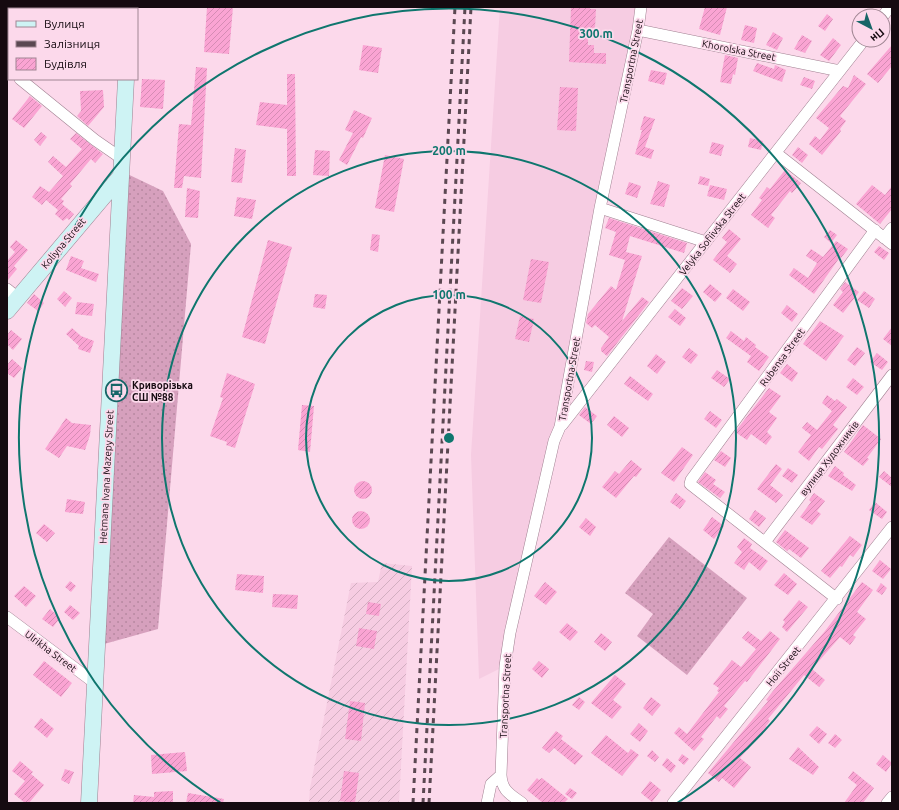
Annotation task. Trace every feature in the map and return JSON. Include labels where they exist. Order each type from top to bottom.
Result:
[{"type":"main road","name":"Hetmana Ivana Mazepy Street","points":[[89,803],[126,80]]},
{"type":"main road","name":"Koliyna Street","points":[[7,311],[12,293],[120,177]]},
{"type":"street","name":"Transportna Street","points":[[522,803],[502,785],[501,775],[506,666],[510,633],[554,441],[560,427],[600,208],[638,30],[641,7]]},
{"type":"street","name":"Khorolska Street","points":[[638,30],[840,71]]},
{"type":"street","name":"Velyka Sofiivska Street","points":[[560,427],[858,48]]},
{"type":"street","points":[[21,80],[95,140],[121,158]]},
{"type":"street","points":[[776,152],[888,241],[892,228]]},
{"type":"street","points":[[600,208],[706,242]]},
{"type":"street","name":"Rubensa Street","points":[[765,542],[690,484],[691,480],[875,230]]},
{"type":"street","name":"вулиця Художників","points":[[765,542],[892,375]]},
{"type":"street","name":"Hoii Street","points":[[673,803],[837,599],[892,527]]},
{"type":"street","points":[[765,542],[837,599]]},
{"type":"street","name":"Ulrikha Street","points":[[7,617],[96,684]]},
{"type":"street","points":[[487,803],[491,784],[501,775]]},
{"type":"street","points":[[887,803],[892,797]]},
{"type":"shaded area","points":[[500,7],[641,7],[505,666],[479,679],[471,455]]},
{"type":"shaded area","points":[[119,170],[163,191],[191,244],[158,629],[97,646]]},
{"type":"shaded area","points":[[669,537],[747,598],[687,675],[637,636],[653,614],[625,593]]},
{"type":"shaded area","points":[[382,563],[412,566],[399,803],[309,803],[310,788],[351,583],[378,582]]},
{"type":"building","points":[[207,7],[233,7],[229,54],[204,52]]},
{"type":"building","points":[[571,7],[590,7],[590,9],[596,9],[595,28],[588,28],[588,45],[594,45],[594,53],[606,53],[606,64],[569,62]]},
{"type":"building","points":[[705,7],[727,7],[720,35],[699,29]]},
{"type":"building","points":[[827,14],[833,19],[825,31],[818,26]]},
{"type":"building","points":[[745,25],[757,28],[754,43],[741,40]]},
{"type":"building","points":[[773,32],[783,38],[777,50],[766,45]]},
{"type":"building","points":[[802,35],[812,41],[805,53],[794,49]]},
{"type":"building","points":[[833,38],[841,45],[829,61],[820,55]]},
{"type":"building","points":[[363,45],[382,48],[378,73],[359,70]]},
{"type":"building","points":[[892,45],[892,66],[878,83],[867,74],[891,48]]},
{"type":"building","points":[[725,55],[738,58],[735,75],[733,74],[731,84],[720,82]]},
{"type":"building","points":[[757,63],[774,69],[775,65],[786,70],[782,82],[753,71]]},
{"type":"building","points":[[196,67],[207,68],[201,178],[184,176],[182,188],[174,188],[179,124],[191,125]]},
{"type":"building","points":[[651,70],[667,73],[664,85],[648,81]]},
{"type":"building","points":[[287,74],[295,74],[296,176],[287,176],[287,129],[256,125],[260,102],[287,105]]},
{"type":"building","points":[[854,75],[866,84],[840,116],[846,121],[840,129],[841,131],[822,155],[809,144],[815,136],[820,140],[829,128],[816,118],[843,86],[848,88]]},
{"type":"building","points":[[804,77],[815,81],[812,89],[800,85]]},
{"type":"building","points":[[142,79],[165,80],[163,109],[140,107]]},
{"type":"building","points":[[560,87],[578,88],[576,131],[557,130]]},
{"type":"building","points":[[103,90],[104,107],[88,126],[77,116],[81,111],[80,91]]},
{"type":"building","points":[[30,96],[42,106],[24,128],[12,119]]},
{"type":"building","points":[[354,110],[372,118],[363,138],[361,137],[347,165],[339,160],[353,133],[345,130]]},
{"type":"building","points":[[644,116],[655,119],[645,147],[654,150],[651,159],[635,154],[642,130],[640,130]]},
{"type":"building","points":[[41,132],[47,137],[40,146],[34,140]]},
{"type":"building","points":[[76,133],[103,154],[95,163],[91,159],[70,184],[72,186],[61,199],[64,201],[62,204],[74,214],[69,220],[67,218],[63,221],[55,214],[58,210],[46,200],[42,205],[32,197],[40,186],[49,192],[63,176],[48,162],[53,156],[66,167],[82,149],[70,139]]},
{"type":"building","points":[[750,138],[763,141],[761,150],[748,147]]},
{"type":"building","points":[[712,142],[724,145],[721,156],[709,153]]},
{"type":"building","points":[[798,147],[808,155],[802,163],[792,155]]},
{"type":"building","points":[[235,148],[246,150],[242,183],[231,182]]},
{"type":"building","points":[[315,150],[330,151],[329,176],[313,175]]},
{"type":"building","points":[[385,155],[404,159],[394,212],[375,208]]},
{"type":"building","points":[[785,170],[801,183],[792,193],[790,191],[771,215],[775,218],[768,228],[751,215],[762,200],[759,198],[767,187],[770,189]]},
{"type":"building","points":[[700,176],[710,179],[708,186],[698,184]]},
{"type":"building","points":[[658,181],[670,185],[664,207],[650,204]]},
{"type":"building","points":[[629,182],[641,186],[637,198],[625,194]]},
{"type":"building","points":[[710,185],[727,189],[724,200],[707,196]]},
{"type":"building","points":[[872,185],[885,195],[892,186],[892,209],[880,224],[856,204]]},
{"type":"building","points":[[187,188],[200,191],[198,218],[185,217]]},
{"type":"building","points":[[237,197],[256,200],[252,219],[234,216]]},
{"type":"building","points":[[609,218],[687,243],[684,253],[630,236],[626,252],[642,256],[622,321],[642,297],[649,302],[607,356],[601,351],[601,348],[609,337],[595,325],[592,328],[586,323],[588,314],[611,286],[616,290],[625,260],[609,255],[616,232],[605,228]]},
{"type":"building","points":[[729,229],[741,239],[727,256],[737,264],[730,273],[713,260],[727,242],[722,238]]},
{"type":"building","points":[[830,230],[837,235],[831,243],[824,237]]},
{"type":"building","points":[[372,234],[380,235],[378,252],[370,250]]},
{"type":"building","points":[[16,240],[28,250],[14,266],[17,269],[7,281],[7,261],[15,252],[10,247]]},
{"type":"building","points":[[268,240],[292,247],[265,344],[242,337]]},
{"type":"building","points":[[836,241],[848,249],[841,258],[840,257],[814,294],[789,275],[794,268],[808,278],[817,263],[806,256],[811,249],[823,257]]},
{"type":"building","points":[[879,246],[889,253],[884,260],[874,252]]},
{"type":"building","points":[[71,256],[84,261],[81,268],[99,274],[96,282],[66,270]]},
{"type":"building","points":[[531,259],[549,262],[541,303],[523,300]]},
{"type":"building","points":[[845,282],[859,292],[843,313],[833,305],[843,292],[840,289]]},
{"type":"building","points":[[710,284],[722,294],[715,302],[703,292]]},
{"type":"building","points":[[682,288],[693,296],[682,309],[671,301]]},
{"type":"building","points":[[733,289],[750,302],[743,311],[726,298]]},
{"type":"building","points":[[64,291],[72,298],[65,307],[57,299]]},
{"type":"building","points":[[864,291],[875,299],[869,308],[857,300]]},
{"type":"building","points":[[34,294],[44,303],[38,311],[27,303]]},
{"type":"building","points":[[315,294],[327,295],[325,309],[313,307]]},
{"type":"building","points":[[77,302],[94,304],[92,316],[75,314]]},
{"type":"building","points":[[787,305],[798,314],[792,322],[781,313]]},
{"type":"building","points":[[675,309],[686,318],[680,326],[668,317]]},
{"type":"building","points":[[520,316],[534,319],[529,342],[515,339]]},
{"type":"building","points":[[820,321],[844,336],[826,361],[803,344]]},
{"type":"building","points":[[892,327],[892,346],[883,339]]},
{"type":"building","points":[[72,328],[81,336],[94,341],[90,353],[78,349],[79,346],[66,334]]},
{"type":"building","points":[[11,330],[22,339],[13,350],[7,344],[7,335]]},
{"type":"building","points":[[731,331],[744,341],[746,337],[756,345],[755,347],[769,357],[759,371],[747,362],[751,356],[726,338]]},
{"type":"building","points":[[857,347],[865,353],[855,366],[847,360]]},
{"type":"building","points":[[689,348],[698,355],[691,364],[682,357]]},
{"type":"building","points":[[877,353],[888,362],[882,370],[870,362]]},
{"type":"building","points":[[656,354],[666,362],[657,374],[647,366]]},
{"type":"building","points":[[12,359],[22,368],[14,378],[7,373],[7,365]]},
{"type":"building","points":[[586,361],[594,362],[592,372],[584,370]]},
{"type":"building","points":[[787,364],[798,373],[792,382],[780,373]]},
{"type":"building","points":[[717,370],[730,379],[724,387],[711,378]]},
{"type":"building","points":[[227,373],[255,384],[235,448],[226,445],[227,442],[210,436],[223,398],[220,397]]},
{"type":"building","points":[[630,376],[653,394],[648,401],[624,384]]},
{"type":"building","points":[[853,378],[864,387],[857,395],[846,387]]},
{"type":"building","points":[[769,388],[781,396],[769,412],[777,418],[767,432],[772,437],[766,445],[751,434],[747,440],[735,432]]},
{"type":"building","points":[[827,395],[835,401],[837,399],[847,407],[833,425],[838,429],[822,449],[819,447],[809,461],[798,452],[811,435],[802,428],[807,422],[817,430],[832,411],[822,403]]},
{"type":"building","points":[[302,405],[314,406],[310,452],[298,450]]},
{"type":"building","points":[[585,407],[597,416],[591,424],[579,415]]},
{"type":"building","points":[[710,411],[722,420],[716,428],[704,419]]},
{"type":"building","points":[[614,416],[629,428],[622,437],[607,425]]},
{"type":"building","points":[[66,418],[72,423],[91,425],[90,435],[85,450],[67,446],[59,458],[45,449]]},
{"type":"building","points":[[863,425],[881,439],[863,466],[844,452]]},
{"type":"building","points":[[682,447],[693,455],[674,482],[661,473]]},
{"type":"building","points":[[721,451],[731,458],[725,467],[714,460]]},
{"type":"building","points":[[631,460],[642,469],[636,477],[634,476],[616,498],[602,487],[615,471],[619,474]]},
{"type":"building","points":[[776,464],[782,469],[770,485],[783,495],[776,503],[757,489]]},
{"type":"building","points":[[835,466],[844,473],[843,475],[856,485],[852,491],[828,476]]},
{"type":"building","points":[[788,468],[798,475],[792,483],[782,476]]},
{"type":"building","points":[[884,471],[892,478],[892,487],[879,477]]},
{"type":"building","points":[[705,472],[716,480],[713,484],[725,492],[720,498],[698,482]]},
{"type":"building","points":[[363,481],[369,484],[372,490],[369,496],[363,499],[357,496],[354,490],[357,484]]},
{"type":"building","points":[[676,493],[686,501],[680,509],[670,502]]},
{"type":"building","points":[[814,493],[825,501],[817,511],[821,514],[812,525],[800,517],[811,502],[809,500]]},
{"type":"building","points":[[67,499],[85,502],[83,514],[65,512]]},
{"type":"building","points":[[875,502],[887,512],[882,519],[869,510]]},
{"type":"building","points":[[755,510],[766,518],[759,527],[749,519]]},
{"type":"building","points":[[361,511],[367,514],[370,520],[367,526],[361,529],[355,526],[352,520],[355,514]]},
{"type":"building","points":[[712,517],[724,526],[714,539],[703,530]]},
{"type":"building","points":[[586,518],[596,527],[590,536],[579,527]]},
{"type":"building","points":[[44,524],[55,533],[47,542],[36,533]]},
{"type":"building","points":[[785,530],[809,548],[801,558],[789,549],[787,551],[776,542]]},
{"type":"building","points":[[850,536],[862,545],[853,557],[850,555],[842,567],[840,566],[830,578],[821,571]]},
{"type":"building","points":[[744,538],[752,544],[750,548],[768,561],[760,571],[749,562],[744,570],[734,563],[742,552],[737,547]]},
{"type":"building","points":[[880,560],[891,569],[883,579],[872,571]]},
{"type":"building","points":[[784,573],[797,584],[788,595],[774,585]]},
{"type":"building","points":[[237,574],[264,576],[263,593],[235,590]]},
{"type":"building","points":[[70,581],[76,586],[71,592],[65,587]]},
{"type":"building","points":[[545,582],[557,592],[546,605],[534,596]]},
{"type":"building","points":[[862,582],[873,590],[857,612],[866,619],[853,635],[856,637],[850,645],[840,637],[812,669],[825,680],[819,687],[804,675],[768,719],[770,721],[766,726],[767,727],[740,758],[751,767],[734,788],[722,778],[719,782],[708,773],[768,701],[766,700],[773,691],[825,631]]},
{"type":"building","points":[[881,583],[887,588],[882,595],[876,591]]},
{"type":"building","points":[[24,586],[36,596],[26,607],[14,596]]},
{"type":"building","points":[[273,594],[298,595],[297,609],[272,607]]},
{"type":"building","points":[[799,600],[808,607],[787,632],[782,627],[785,622],[783,620]]},
{"type":"building","points":[[368,602],[381,604],[379,616],[366,614]]},
{"type":"building","points":[[70,605],[80,613],[73,620],[64,612]]},
{"type":"building","points":[[50,609],[60,618],[53,627],[42,619]]},
{"type":"building","points":[[567,623],[578,632],[570,641],[559,632]]},
{"type":"building","points":[[359,628],[377,631],[374,649],[356,646]]},
{"type":"building","points":[[748,631],[761,641],[770,631],[780,639],[747,682],[745,681],[724,706],[728,709],[720,719],[717,716],[701,737],[704,739],[694,751],[674,733],[679,727],[687,734],[719,692],[717,691],[719,688],[713,684],[732,660],[741,667],[756,649],[742,638]]},
{"type":"building","points":[[601,633],[612,642],[605,651],[594,642]]},
{"type":"building","points":[[44,661],[72,683],[61,697],[33,675]]},
{"type":"building","points":[[539,661],[549,669],[542,678],[532,669]]},
{"type":"building","points":[[615,675],[626,684],[613,700],[622,707],[612,719],[591,703]]},
{"type":"building","points":[[579,697],[585,702],[579,710],[572,705]]},
{"type":"building","points":[[651,697],[661,705],[652,716],[643,708]]},
{"type":"building","points":[[350,701],[365,703],[361,741],[345,739]]},
{"type":"building","points":[[41,718],[54,729],[47,738],[34,727]]},
{"type":"building","points":[[639,723],[648,731],[640,742],[630,734]]},
{"type":"building","points":[[817,726],[827,734],[819,744],[809,735]]},
{"type":"building","points":[[556,731],[563,736],[561,739],[583,756],[575,765],[554,748],[549,753],[542,748]]},
{"type":"building","points":[[835,734],[842,740],[835,748],[828,743]]},
{"type":"building","points":[[606,735],[628,753],[631,749],[639,755],[622,776],[591,753]]},
{"type":"building","points":[[798,747],[819,767],[813,775],[789,759]]},
{"type":"building","points":[[652,750],[659,757],[655,762],[647,756]]},
{"type":"building","points":[[185,752],[187,771],[152,774],[151,755]]},
{"type":"building","points":[[682,754],[689,759],[684,765],[678,760]]},
{"type":"building","points":[[883,755],[892,763],[886,772],[876,764]]},
{"type":"building","points":[[667,758],[676,766],[671,773],[662,765]]},
{"type":"building","points":[[20,761],[33,772],[31,774],[44,785],[29,803],[25,803],[14,794],[25,781],[12,771]]},
{"type":"building","points":[[65,769],[74,772],[69,784],[61,780]]},
{"type":"building","points":[[344,771],[359,773],[355,803],[340,801]]},
{"type":"building","points":[[853,771],[874,788],[863,803],[844,803],[857,785],[848,778]]},
{"type":"building","points":[[537,778],[539,780],[542,778],[568,799],[564,803],[543,803],[527,790]]},
{"type":"building","points":[[650,781],[661,790],[652,802],[641,793]]},
{"type":"building","points":[[570,788],[577,793],[572,799],[565,794]]},
{"type":"building","points":[[173,791],[173,803],[133,803],[134,795],[154,797],[154,792]]},
{"type":"building","points":[[188,793],[224,799],[223,803],[186,803]]},
{"type":"railway","points":[[413,803],[455,7]]},
{"type":"railway","points":[[423,803],[465,7]]},
{"type":"railway","points":[[429,803],[471,7]]},
{"type":"place","name":"Криворізька СШ №88","points":[[117,391]]}]
